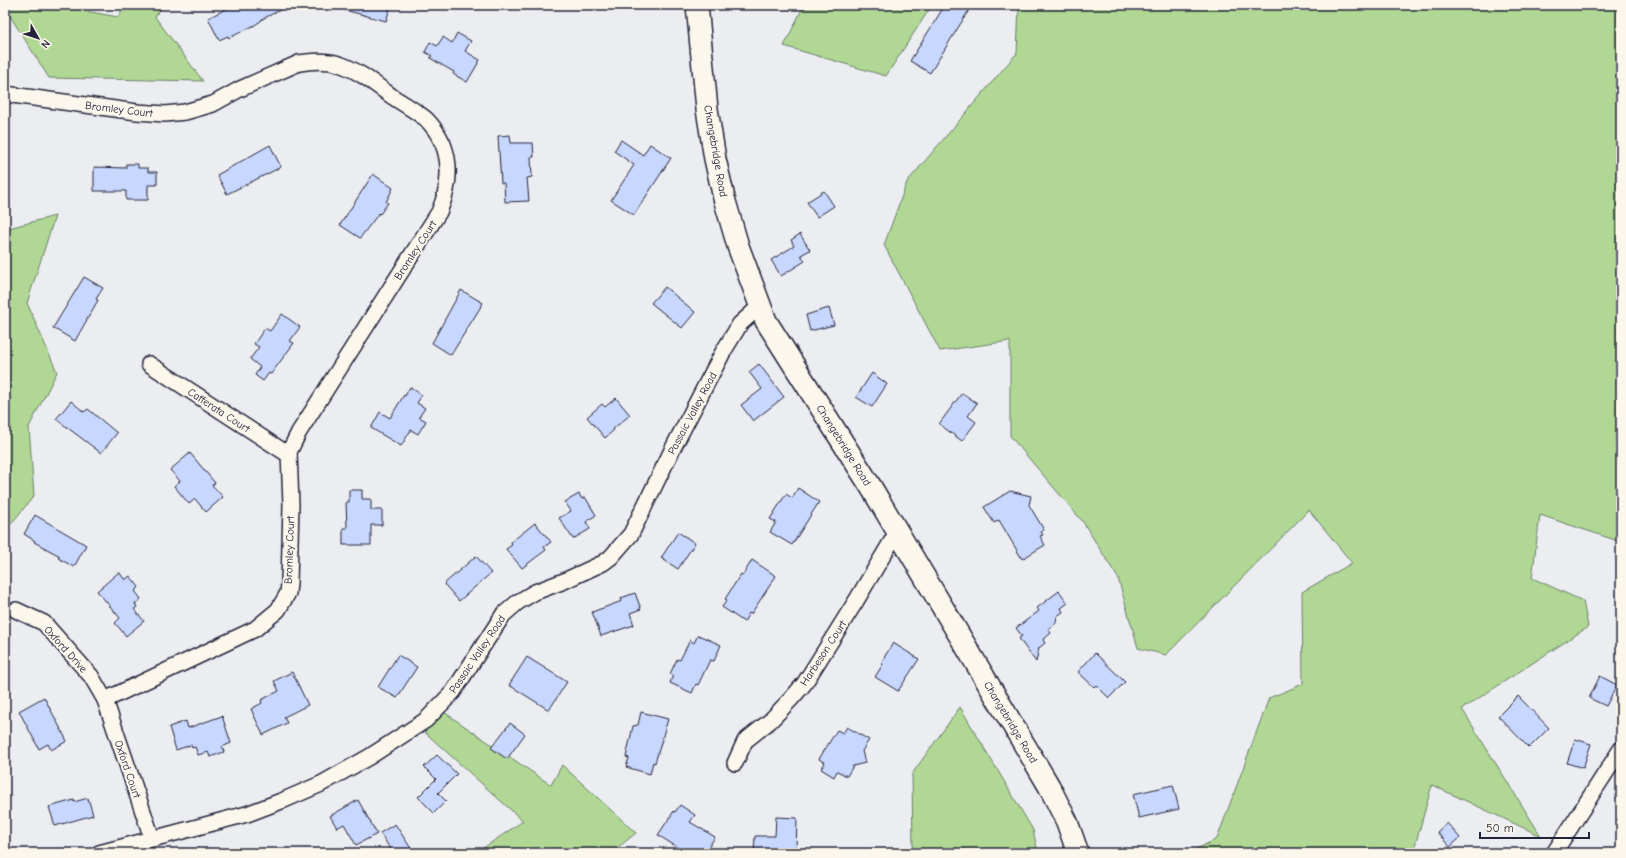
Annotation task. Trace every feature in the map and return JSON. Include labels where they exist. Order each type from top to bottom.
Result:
[{"type":"main road","name":"Changebridge Road","points":[[697,5],[707,109],[715,159],[724,198],[738,246],[766,321],[871,487],[1049,786],[1067,822],[1078,853]]},
{"type":"street","name":"Bromley Court","points":[[5,94],[137,112],[165,114],[185,112],[213,104],[240,89],[299,63],[319,61],[339,64],[355,71],[426,120],[433,127],[443,144],[446,154],[448,174],[446,194],[439,212],[299,432],[289,452],[289,583],[288,593],[278,610],[255,629],[105,700]]},
{"type":"street","name":"Passaic Valley Road","points":[[99,853],[247,814],[284,800],[321,784],[369,757],[426,720],[453,692],[502,615],[518,602],[535,592],[564,581],[611,557],[631,534],[674,446],[724,352],[740,324],[760,306]]},
{"type":"street","name":"Cafferata Court","points":[[149,364],[289,455]]},
{"type":"street","name":"Harbeson Court","points":[[735,763],[745,741],[770,721],[804,684],[897,532]]},
{"type":"street","name":"Oxford Drive","points":[[16,610],[44,623],[91,676],[105,700]]},
{"type":"street","name":"Oxford Court","points":[[105,700],[152,838]]},
{"type":"street","points":[[1554,853],[1621,749]]},
{"type":"green space","points":[[5,5],[53,5],[118,17],[125,5],[163,5],[155,17],[203,81],[49,78],[5,8]]},
{"type":"green space","points":[[804,5],[932,5],[886,76],[784,46]]},
{"type":"green space","points":[[1019,5],[1621,5],[1621,542],[1540,515],[1532,578],[1583,601],[1588,627],[1462,709],[1541,836],[1432,785],[1413,853],[1272,853],[1268,851],[1267,853],[1188,853],[1217,839],[1269,698],[1303,684],[1302,592],[1352,563],[1309,510],[1166,655],[1138,648],[1118,578],[1083,522],[1010,436],[1010,341],[940,351],[884,245],[907,182],[1017,53]]},
{"type":"green space","points":[[55,216],[27,303],[57,372],[29,427],[34,496],[5,531],[5,229]]},
{"type":"green space","points":[[960,707],[1033,830],[1038,853],[913,853],[912,774]]},
{"type":"green space","points":[[438,708],[551,785],[562,765],[636,833],[611,853],[476,853],[523,821],[419,727]]},
{"type":"building","points":[[234,5],[290,5],[229,38],[228,36],[219,40],[208,18]]},
{"type":"building","points":[[338,5],[391,5],[386,21],[337,8]]},
{"type":"building","points":[[945,5],[961,5],[969,10],[930,73],[910,61]]},
{"type":"building","points":[[457,33],[471,41],[465,51],[480,60],[467,82],[453,74],[454,72],[430,58],[432,56],[425,52],[430,42],[437,46],[443,37],[452,43]]},
{"type":"building","points":[[510,135],[511,143],[533,143],[534,157],[531,157],[532,177],[527,178],[529,201],[505,202],[504,183],[501,183],[498,136]]},
{"type":"building","points":[[621,140],[643,155],[650,144],[671,158],[634,215],[611,200],[634,165],[614,151]]},
{"type":"building","points":[[270,145],[281,167],[227,194],[217,175]]},
{"type":"building","points":[[126,164],[138,164],[138,168],[148,168],[148,172],[157,172],[157,185],[148,185],[148,200],[126,200],[126,191],[94,191],[94,167],[126,168]]},
{"type":"building","points":[[373,174],[393,188],[386,202],[388,203],[360,238],[340,225]]},
{"type":"building","points":[[824,191],[834,206],[817,217],[807,202]]},
{"type":"building","points":[[800,234],[810,250],[801,255],[805,261],[781,276],[771,260],[794,246],[791,240]]},
{"type":"building","points":[[84,277],[103,288],[75,341],[53,328]]},
{"type":"building","points":[[665,287],[695,312],[682,328],[651,303]]},
{"type":"building","points":[[461,290],[483,303],[451,355],[432,343]]},
{"type":"building","points":[[829,308],[834,325],[810,331],[806,315]]},
{"type":"building","points":[[282,314],[300,327],[290,341],[294,343],[271,374],[269,373],[263,381],[255,375],[260,367],[250,359],[259,347],[254,344],[265,328],[270,331]]},
{"type":"building","points":[[759,364],[784,397],[753,421],[741,405],[762,389],[749,372]]},
{"type":"building","points":[[872,373],[887,384],[872,407],[856,397]]},
{"type":"building","points":[[410,387],[422,395],[417,403],[425,408],[419,417],[426,421],[418,434],[411,430],[401,446],[371,428],[380,412],[390,418]]},
{"type":"building","points":[[962,393],[977,403],[968,416],[976,422],[962,441],[939,424]]},
{"type":"building","points":[[616,398],[630,415],[613,429],[614,430],[605,438],[587,417],[602,404],[605,407]]},
{"type":"building","points":[[71,401],[84,412],[88,409],[117,433],[101,453],[56,419]]},
{"type":"building","points":[[190,453],[215,483],[212,485],[223,497],[206,512],[195,499],[189,504],[174,486],[180,481],[170,470]]},
{"type":"building","points":[[798,488],[819,502],[792,545],[770,532],[776,522],[770,519],[786,494],[792,498]]},
{"type":"building","points":[[349,490],[362,490],[362,499],[371,499],[371,510],[382,510],[382,525],[371,525],[371,545],[343,545],[343,528],[347,528],[346,502],[349,502]]},
{"type":"building","points":[[1010,491],[1031,496],[1029,505],[1044,530],[1041,532],[1043,535],[1040,536],[1045,545],[1022,559],[999,520],[994,523],[984,507]]},
{"type":"building","points":[[579,494],[582,499],[585,497],[596,515],[586,522],[590,529],[573,539],[559,518],[571,511],[565,502]]},
{"type":"building","points":[[35,515],[86,545],[74,567],[58,558],[60,556],[34,542],[35,541],[24,534]]},
{"type":"building","points":[[535,523],[551,542],[544,547],[546,550],[522,568],[506,549],[512,545],[511,542]]},
{"type":"building","points":[[678,532],[695,543],[678,569],[661,558]]},
{"type":"building","points":[[476,556],[491,573],[459,601],[444,584]]},
{"type":"building","points":[[752,560],[776,576],[744,622],[722,607],[727,600],[725,599]]},
{"type":"building","points":[[119,572],[125,580],[130,576],[139,587],[135,591],[141,599],[135,604],[137,607],[134,609],[144,621],[126,636],[115,623],[120,618],[97,591]]},
{"type":"building","points":[[1059,591],[1068,603],[1061,608],[1063,612],[1057,616],[1056,623],[1048,629],[1051,633],[1043,640],[1045,643],[1039,648],[1036,662],[1019,638],[1022,636],[1016,628],[1039,611],[1037,608]]},
{"type":"building","points":[[635,593],[641,609],[630,613],[634,625],[601,636],[592,612],[622,601],[621,598]]},
{"type":"building","points":[[698,635],[721,645],[714,661],[710,660],[698,685],[696,684],[692,693],[670,683],[673,675],[670,674],[677,659],[680,660],[690,640],[694,643]]},
{"type":"building","points":[[893,643],[919,659],[898,691],[875,677],[883,664],[881,663]]},
{"type":"building","points":[[1095,653],[1125,682],[1109,698],[1096,685],[1094,687],[1078,672]]},
{"type":"building","points":[[398,655],[417,667],[397,698],[378,687]]},
{"type":"building","points":[[527,657],[567,682],[549,710],[509,685]]},
{"type":"building","points":[[292,672],[308,705],[284,717],[287,723],[263,735],[251,709],[262,703],[261,700],[279,691],[274,681]]},
{"type":"building","points":[[1600,676],[1617,685],[1606,706],[1589,698]]},
{"type":"building","points":[[1518,696],[1549,728],[1529,748],[1498,716]]},
{"type":"building","points":[[44,697],[67,741],[51,750],[48,744],[39,749],[19,711]]},
{"type":"building","points":[[641,712],[668,719],[655,763],[653,762],[650,774],[626,767],[629,758],[626,757],[633,726],[638,725]]},
{"type":"building","points":[[222,716],[231,743],[222,747],[224,752],[210,757],[208,752],[198,755],[195,747],[192,748],[191,745],[176,750],[169,727],[186,721],[188,728]]},
{"type":"building","points":[[510,723],[525,734],[507,759],[491,748]]},
{"type":"building","points":[[847,727],[869,740],[862,751],[865,763],[853,766],[847,776],[837,771],[834,777],[821,769],[825,763],[819,759],[837,730],[843,733]]},
{"type":"building","points":[[1575,739],[1591,744],[1583,768],[1567,763]]},
{"type":"building","points":[[437,755],[457,774],[438,793],[446,801],[434,813],[418,797],[436,779],[424,767]]},
{"type":"building","points":[[1173,785],[1179,809],[1139,818],[1133,794]]},
{"type":"building","points":[[88,798],[93,815],[55,826],[49,807]]},
{"type":"building","points":[[358,800],[377,834],[356,845],[344,824],[337,828],[330,816]]},
{"type":"building","points":[[680,805],[695,815],[690,822],[715,837],[705,853],[686,853],[658,835],[674,811],[675,812]]},
{"type":"building","points":[[776,817],[797,818],[796,853],[754,853],[755,836],[775,836]]},
{"type":"building","points":[[1447,823],[1460,838],[1450,847],[1437,832]]},
{"type":"building","points":[[395,824],[414,853],[393,853],[380,833]]}]
